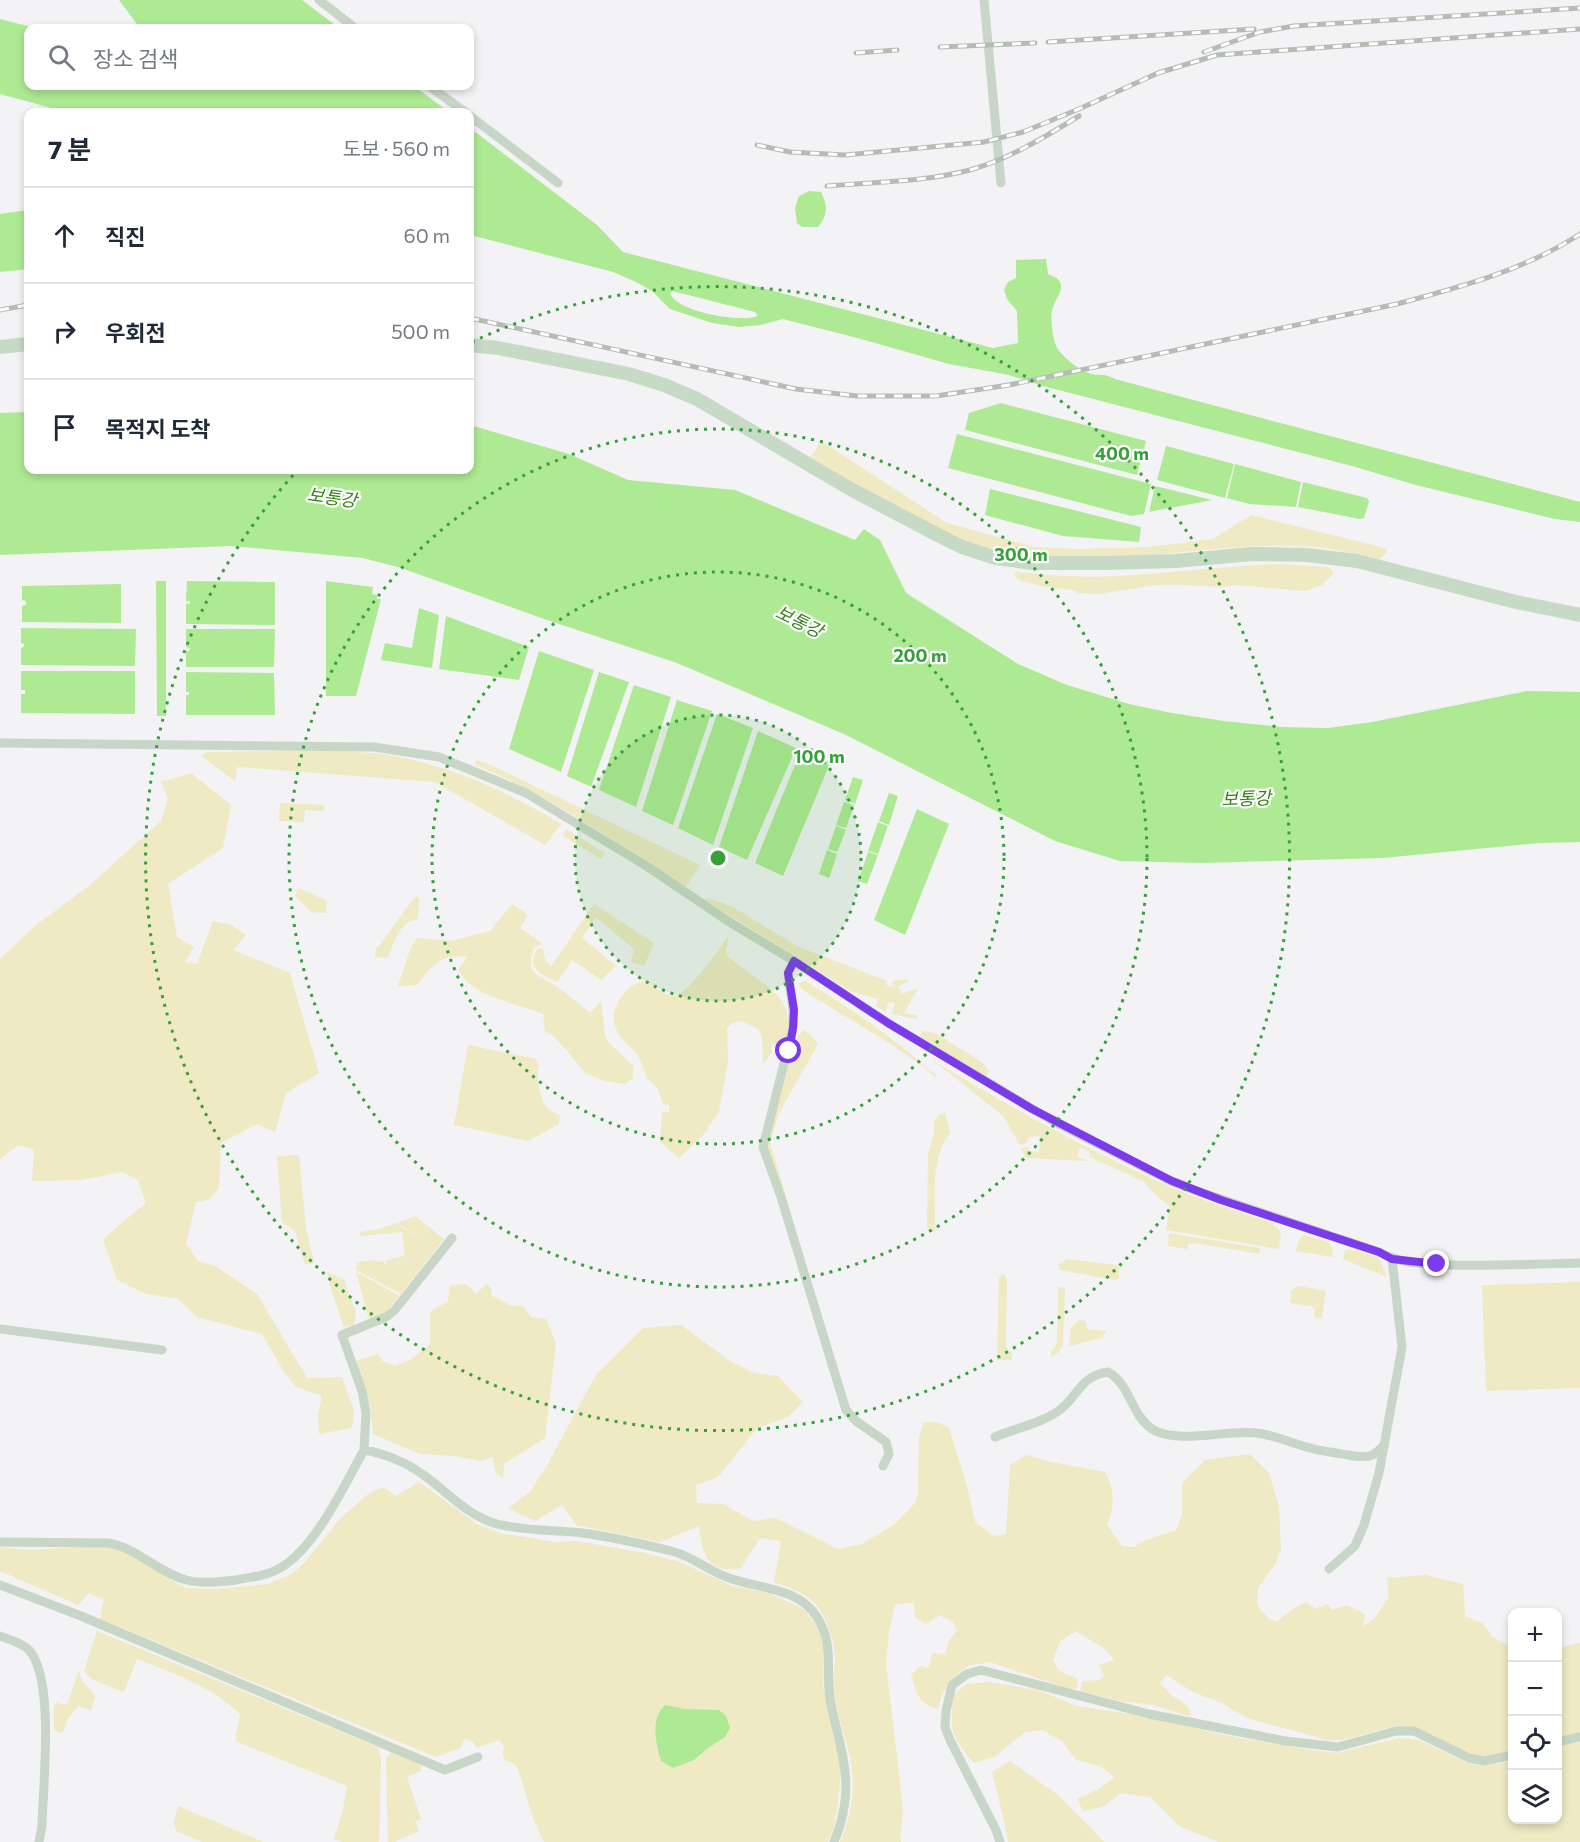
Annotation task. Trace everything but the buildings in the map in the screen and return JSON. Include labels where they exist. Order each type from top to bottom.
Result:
[{"type":"main road","points":[[0,347],[24,344]]},
{"type":"main road","points":[[474,345],[498,348],[618,372],[664,385],[705,404],[854,490],[938,535],[962,547],[996,558],[1032,563],[1105,563],[1176,561],[1252,554],[1307,555],[1357,561],[1516,602],[1580,615]]},
{"type":"street","points":[[319,0],[350,24]]},
{"type":"street","points":[[984,0],[1001,183]]},
{"type":"street","points":[[435,90],[459,108]]},
{"type":"street","points":[[474,119],[558,183]]},
{"type":"street","points":[[0,743],[374,747],[439,757],[526,793],[648,867],[888,1023],[1032,1109],[1172,1181],[1221,1200],[1379,1252],[1392,1259],[1411,1263],[1492,1266],[1580,1263]]},
{"type":"street","points":[[794,961],[788,973],[794,1010],[793,1028],[762,1147],[781,1197],[846,1410],[856,1421],[886,1442],[889,1454],[883,1466]]},
{"type":"street","points":[[0,1542],[123,1545],[177,1577],[202,1582],[229,1581],[271,1573],[288,1564],[315,1533],[364,1450],[366,1413],[362,1391],[342,1335],[386,1317],[394,1311],[452,1238]]},
{"type":"street","points":[[1329,1569],[1355,1546],[1379,1473],[1402,1347],[1392,1259]]},
{"type":"street","points":[[0,1329],[162,1350]]},
{"type":"street","points":[[995,1437],[1048,1417],[1062,1408],[1092,1376],[1108,1372],[1125,1387],[1138,1413],[1151,1428],[1162,1433],[1182,1436],[1229,1432],[1259,1433],[1312,1449],[1354,1456],[1376,1454],[1384,1445]]},
{"type":"street","points":[[364,1450],[374,1451],[406,1464],[484,1520],[518,1528],[582,1533],[671,1551],[696,1560],[729,1578],[772,1588],[806,1604],[816,1615],[828,1644],[830,1659],[827,1677],[828,1691],[847,1770],[844,1813],[834,1842]]},
{"type":"street","points":[[0,1585],[81,1616],[444,1770],[477,1757]]},
{"type":"street","points":[[0,1636],[21,1643],[29,1650],[38,1662],[42,1678],[46,1721],[42,1826],[39,1842]]},
{"type":"street","points":[[1000,1842],[945,1727],[952,1684],[967,1674],[981,1670],[1149,1714],[1285,1741],[1338,1747],[1396,1731],[1414,1731],[1468,1758],[1484,1761],[1508,1756]]},
{"type":"street","points":[[1562,1741],[1580,1737]]},
{"type":"shaded area","points":[[821,441],[947,523],[1034,547],[1078,549],[1150,547],[1213,539],[1251,515],[1381,547],[1387,552],[1380,559],[1319,548],[1261,546],[1071,559],[1034,558],[996,552],[975,546],[946,533],[811,457]]},
{"type":"shaded area","points":[[1277,564],[1327,567],[1332,570],[1333,574],[1322,585],[1305,591],[1237,585],[1221,587],[1156,585],[1099,594],[1046,587],[1021,581],[1013,575],[1016,572],[1117,576]]},
{"type":"shaded area","points":[[330,751],[371,753],[422,762],[493,788],[561,824],[545,845],[435,782],[237,767],[235,781],[201,756],[207,752]]},
{"type":"shaded area","points":[[476,760],[700,865],[686,887],[556,805],[475,765]]},
{"type":"shaded area","points":[[191,773],[231,805],[223,848],[168,884],[177,937],[194,947],[185,962],[197,964],[213,921],[231,925],[246,935],[233,950],[290,973],[319,1073],[286,1093],[275,1132],[257,1124],[221,1143],[219,1188],[210,1199],[196,1202],[186,1244],[198,1261],[215,1266],[257,1294],[307,1378],[342,1377],[354,1411],[352,1428],[319,1434],[318,1415],[322,1396],[296,1387],[284,1372],[262,1334],[197,1317],[178,1299],[146,1294],[117,1280],[103,1239],[146,1203],[138,1180],[122,1172],[81,1180],[32,1181],[34,1149],[18,1145],[0,1159],[0,959],[36,925],[90,885],[161,821],[168,799],[161,782]]},
{"type":"shaded area","points":[[280,803],[324,805],[324,811],[305,810],[304,822],[279,821]]},
{"type":"shaded area","points":[[566,829],[605,853],[601,859],[563,836]]},
{"type":"shaded area","points":[[298,888],[327,901],[326,913],[311,912],[295,896]]},
{"type":"shaded area","points":[[415,897],[419,897],[418,919],[402,928],[388,958],[375,957],[376,947]]},
{"type":"shaded area","points":[[707,898],[731,906],[799,947],[887,981],[886,985],[892,987],[893,981],[908,979],[908,982],[898,986],[902,994],[918,988],[904,1013],[918,1016],[916,1019],[892,1014],[895,1003],[888,1002],[886,1012],[876,1006],[878,999],[852,992],[705,900]]},
{"type":"shaded area","points":[[512,904],[528,915],[520,928],[543,944],[534,947],[531,964],[534,972],[590,1013],[601,1001],[608,1042],[633,1066],[633,1078],[625,1084],[601,1080],[584,1072],[552,1035],[545,1031],[543,1014],[483,993],[464,979],[458,969],[468,957],[458,956],[444,959],[433,966],[417,985],[398,986],[410,950],[417,938],[451,941],[490,931]]},
{"type":"shaded area","points":[[594,904],[654,943],[644,966],[631,962],[634,949],[596,917],[582,938],[616,966],[601,980],[572,960],[557,982],[545,976],[534,965],[534,955],[538,948],[543,949],[546,961],[552,965]]},
{"type":"shaded area","points":[[729,935],[726,952],[728,956],[782,1001],[787,1013],[788,1027],[785,1045],[772,1044],[772,1052],[763,1064],[762,1038],[759,1030],[742,1021],[732,1023],[727,1028],[728,1062],[719,1112],[703,1135],[679,1158],[660,1142],[662,1112],[669,1112],[669,1105],[663,1104],[657,1089],[646,1078],[637,1055],[618,1032],[614,1022],[615,1010],[622,996],[638,983],[648,983],[664,993],[677,995],[690,985],[705,968]]},
{"type":"shaded area","points":[[805,981],[889,1037],[936,1075],[935,1078],[926,1068],[889,1043],[801,989],[799,983]]},
{"type":"shaded area","points":[[804,1029],[818,1044],[779,1113],[770,1143],[786,1196],[784,1197],[766,1144],[794,1042]]},
{"type":"shaded area","points":[[923,1031],[935,1033],[983,1063],[989,1071],[986,1077],[920,1036]]},
{"type":"shaded area","points":[[468,1045],[536,1059],[539,1065],[538,1081],[542,1099],[547,1108],[560,1115],[559,1124],[528,1141],[454,1125]]},
{"type":"shaded area","points":[[934,1061],[1050,1128],[1110,1159],[1196,1197],[1274,1224],[1281,1235],[1279,1249],[1166,1230],[1170,1206],[1143,1181],[1089,1157],[1090,1152],[1080,1147],[1077,1156],[1087,1161],[1026,1158],[1021,1148],[1028,1147],[1029,1151],[1039,1152],[1040,1136],[1029,1137],[1026,1143],[1020,1145],[1003,1116]]},
{"type":"shaded area","points":[[945,1113],[950,1133],[943,1144],[936,1168],[935,1232],[927,1229],[928,1153],[934,1133],[934,1122],[939,1115]]},
{"type":"shaded area","points":[[299,1155],[306,1228],[314,1263],[305,1264],[295,1231],[282,1222],[277,1156]]},
{"type":"shaded area","points":[[415,1216],[444,1239],[401,1294],[356,1270],[357,1262],[376,1260],[386,1264],[386,1261],[392,1258],[405,1256],[402,1232],[360,1236],[360,1232],[380,1229],[396,1223],[430,1246],[398,1223]]},
{"type":"shaded area","points":[[1169,1233],[1260,1248],[1259,1254],[1194,1243],[1188,1244],[1188,1249],[1168,1246]]},
{"type":"shaded area","points":[[1303,1235],[1329,1242],[1333,1250],[1332,1257],[1296,1251]]},
{"type":"shaded area","points":[[1349,1249],[1379,1258],[1387,1277],[1343,1259],[1345,1251]]},
{"type":"shaded area","points":[[1067,1259],[1117,1265],[1119,1278],[1116,1280],[1059,1270],[1059,1264]]},
{"type":"shaded area","points":[[327,1272],[344,1280],[356,1313],[354,1325],[344,1327]]},
{"type":"shaded area","points":[[356,1272],[400,1296],[384,1314],[371,1319],[368,1316]]},
{"type":"shaded area","points":[[1003,1274],[1007,1278],[1006,1346],[1012,1352],[1012,1360],[997,1360],[999,1278]]},
{"type":"shaded area","points":[[1580,1282],[1580,1388],[1486,1391],[1482,1285]]},
{"type":"shaded area","points":[[465,1284],[475,1294],[487,1284],[492,1290],[491,1295],[511,1306],[523,1306],[531,1317],[546,1319],[556,1343],[545,1438],[504,1464],[503,1478],[496,1473],[492,1457],[480,1461],[455,1456],[420,1454],[373,1434],[370,1404],[356,1361],[378,1354],[382,1361],[395,1366],[412,1359],[430,1344],[430,1312],[448,1301],[450,1286]]},
{"type":"shaded area","points":[[1298,1286],[1326,1291],[1322,1318],[1314,1317],[1315,1310],[1312,1306],[1290,1303],[1291,1291]]},
{"type":"shaded area","points":[[1058,1287],[1065,1288],[1063,1345],[1059,1352],[1051,1357],[1051,1352],[1057,1343]]},
{"type":"shaded area","points":[[1080,1319],[1086,1322],[1087,1329],[1107,1331],[1101,1338],[1069,1346],[1071,1327]]},
{"type":"shaded area","points":[[681,1325],[730,1361],[754,1373],[778,1376],[803,1402],[788,1417],[757,1428],[718,1477],[696,1485],[697,1503],[723,1504],[753,1521],[775,1518],[838,1549],[862,1544],[895,1524],[915,1503],[918,1494],[919,1436],[924,1422],[937,1422],[949,1428],[967,1486],[975,1522],[994,1536],[1006,1534],[1010,1465],[1027,1455],[1105,1472],[1111,1485],[1113,1498],[1107,1525],[1122,1546],[1135,1547],[1148,1539],[1176,1530],[1182,1515],[1182,1484],[1205,1460],[1250,1454],[1269,1473],[1279,1507],[1281,1550],[1275,1564],[1258,1588],[1257,1605],[1268,1618],[1276,1622],[1306,1602],[1316,1609],[1327,1604],[1332,1610],[1347,1605],[1365,1614],[1363,1626],[1375,1618],[1389,1597],[1387,1578],[1425,1575],[1463,1584],[1465,1616],[1484,1624],[1491,1636],[1508,1646],[1508,1752],[1480,1757],[1461,1750],[1423,1730],[1403,1726],[1349,1738],[1327,1740],[1247,1718],[1222,1703],[1193,1692],[1166,1675],[1160,1683],[1171,1695],[1187,1706],[1192,1717],[1153,1705],[1120,1701],[1080,1691],[1082,1681],[1099,1680],[1104,1675],[1099,1665],[1114,1660],[1105,1649],[1076,1631],[1060,1641],[1053,1660],[1059,1671],[1078,1679],[1077,1689],[1066,1688],[990,1662],[968,1666],[951,1679],[942,1694],[938,1709],[922,1701],[911,1675],[920,1666],[929,1668],[932,1653],[945,1654],[950,1639],[957,1631],[953,1622],[940,1615],[926,1624],[915,1617],[914,1603],[895,1604],[886,1664],[903,1808],[901,1842],[840,1842],[851,1807],[853,1779],[833,1690],[835,1657],[833,1643],[829,1628],[816,1604],[800,1592],[774,1582],[781,1541],[760,1538],[740,1569],[720,1568],[708,1560],[702,1545],[699,1526],[660,1542],[576,1525],[562,1505],[535,1521],[508,1508],[529,1493],[545,1469],[596,1375],[643,1328]]},
{"type":"shaded area","points":[[419,1482],[477,1524],[500,1533],[555,1542],[577,1541],[645,1553],[680,1562],[732,1586],[769,1593],[805,1610],[818,1628],[824,1647],[823,1685],[841,1770],[837,1812],[828,1842],[544,1842],[533,1818],[516,1765],[505,1760],[504,1747],[499,1740],[476,1748],[474,1743],[465,1738],[460,1748],[436,1757],[100,1619],[104,1600],[89,1593],[78,1605],[0,1571],[0,1547],[26,1550],[96,1546],[121,1549],[185,1588],[216,1589],[268,1584],[292,1574],[307,1560],[337,1522],[365,1496],[383,1487],[396,1496]]},
{"type":"shaded area","points":[[97,1631],[378,1747],[381,1757],[379,1842],[342,1842],[334,1839],[347,1786],[235,1741],[240,1714],[205,1688],[137,1659],[124,1692],[91,1679],[84,1671]]},
{"type":"shaded area","points":[[1580,1643],[1580,1733],[1562,1738],[1562,1662],[1562,1647]]},
{"type":"shaded area","points":[[79,1670],[81,1679],[95,1696],[91,1711],[78,1706],[69,1717],[62,1733],[54,1730],[54,1706],[56,1703],[67,1705]]},
{"type":"shaded area","points":[[988,1682],[1038,1690],[1077,1706],[1131,1714],[1239,1738],[1305,1749],[1337,1753],[1399,1738],[1419,1740],[1470,1764],[1483,1766],[1508,1762],[1508,1824],[1562,1824],[1562,1746],[1580,1742],[1580,1842],[1218,1842],[1179,1826],[1150,1797],[1121,1793],[1103,1807],[1083,1811],[1077,1799],[1099,1789],[1114,1777],[1100,1766],[1076,1760],[1062,1741],[1042,1730],[1025,1732],[996,1756],[974,1763],[956,1739],[952,1724],[954,1694],[967,1684]]},
{"type":"shaded area","points":[[391,1751],[421,1763],[421,1771],[407,1777],[421,1819],[415,1822],[419,1831],[395,1842],[388,1842],[386,1758]]},
{"type":"shaded area","points":[[1010,1761],[1058,1795],[1104,1842],[1008,1842],[992,1772]]},
{"type":"shaded area","points":[[178,1806],[264,1842],[202,1842],[176,1831],[174,1822]]},
{"type":"water","points":[[119,0],[302,0],[334,24],[137,24]]},
{"type":"water","points":[[0,19],[24,25],[24,90],[419,90],[444,108],[51,108],[0,94]]},
{"type":"water","points":[[474,131],[597,225],[623,252],[993,348],[1018,343],[1017,311],[1007,299],[1004,290],[1008,282],[1016,278],[1016,260],[1046,259],[1048,274],[1055,277],[1061,284],[1060,293],[1052,311],[1055,342],[1065,357],[1085,372],[1580,502],[1580,522],[1555,519],[1416,485],[1009,375],[949,364],[783,319],[761,325],[739,327],[712,323],[670,309],[652,291],[613,272],[474,236]],"holes":[[[672,291],[755,312],[758,316],[738,318],[710,314],[684,306],[670,293]]]},
{"type":"water","points":[[809,191],[821,192],[825,202],[824,218],[818,227],[802,227],[797,223],[795,208],[799,196]]},
{"type":"water","points":[[24,211],[24,269],[0,272],[0,214]]},
{"type":"water","points":[[1001,403],[1146,441],[1137,475],[965,430],[969,413]]},
{"type":"water","name":"보통강","points":[[24,412],[24,474],[474,474],[474,426],[569,454],[628,480],[735,490],[855,540],[864,529],[880,540],[906,593],[1018,664],[1067,685],[1129,704],[1172,713],[1281,727],[1328,728],[1372,722],[1527,691],[1580,692],[1580,842],[1539,843],[1383,858],[1201,863],[1120,861],[1055,841],[844,734],[677,663],[401,568],[363,558],[231,546],[0,555],[0,413]]},
{"type":"water","points":[[957,434],[1151,484],[1144,514],[1131,516],[948,468]]},
{"type":"water","points":[[1166,446],[1234,464],[1225,498],[1157,480]]},
{"type":"water","points":[[1235,464],[1301,482],[1296,507],[1249,504],[1227,498]]},
{"type":"water","points":[[1303,482],[1367,498],[1369,501],[1364,518],[1298,507]]},
{"type":"water","points":[[1155,486],[1212,500],[1149,512]]},
{"type":"water","points":[[990,489],[1141,527],[1139,542],[1063,536],[985,515]]},
{"type":"water","points":[[156,581],[166,581],[166,716],[157,716]]},
{"type":"water","points":[[187,581],[275,582],[275,625],[186,624],[186,604],[190,604],[190,601],[186,601]]},
{"type":"water","points":[[326,581],[373,587],[372,594],[377,595],[377,599],[381,599],[356,696],[326,696]]},
{"type":"water","points":[[121,584],[121,623],[22,622],[22,606],[26,605],[26,601],[22,600],[22,586]]},
{"type":"water","points":[[419,608],[439,615],[432,668],[381,660],[385,643],[412,648]]},
{"type":"water","points":[[446,616],[529,647],[519,680],[439,669]]},
{"type":"water","points":[[21,628],[136,629],[135,666],[21,665],[21,648],[24,644],[21,643]]},
{"type":"water","points":[[186,629],[275,629],[274,667],[186,667],[186,651],[190,648],[186,647]]},
{"type":"water","points":[[539,651],[594,670],[561,772],[509,749]]},
{"type":"water","points":[[21,671],[135,671],[135,714],[21,713],[21,694],[25,694],[25,690],[21,690]]},
{"type":"water","points":[[186,672],[274,673],[275,715],[186,715],[186,695],[189,695],[189,692],[186,692]]},
{"type":"water","points":[[599,672],[629,682],[591,787],[567,776]]},
{"type":"water","points":[[634,685],[671,697],[636,807],[599,790]]},
{"type":"water","points":[[677,700],[712,711],[673,825],[642,811]]},
{"type":"water","points":[[717,714],[753,728],[713,845],[678,828]]},
{"type":"water","points":[[758,731],[796,748],[747,860],[719,847]]},
{"type":"water","points":[[801,750],[830,763],[783,876],[755,863]]},
{"type":"water","points":[[853,777],[863,780],[855,804],[845,800]]},
{"type":"water","points":[[889,793],[898,796],[889,825],[879,821]]},
{"type":"water","points":[[844,802],[854,805],[846,828],[836,825]]},
{"type":"water","points":[[917,809],[949,824],[905,935],[874,920]]},
{"type":"water","points":[[878,822],[888,826],[878,854],[868,851]]},
{"type":"water","points":[[836,826],[846,830],[837,852],[828,849]]},
{"type":"water","points":[[827,850],[837,854],[829,878],[819,874]]},
{"type":"water","points":[[868,852],[878,855],[867,884],[858,881]]},
{"type":"water","points":[[665,1705],[684,1709],[719,1710],[726,1716],[730,1728],[725,1737],[694,1760],[673,1768],[661,1761],[656,1739],[657,1717]]},
{"type":"railway","points":[[1204,52],[1260,32],[1294,26],[1580,8]]},
{"type":"railway","points":[[1048,42],[1254,29]]},
{"type":"railway","points":[[757,145],[790,152],[845,155],[984,142],[1023,132],[1158,73],[1217,55],[1580,29]]},
{"type":"railway","points":[[940,47],[1035,43]]},
{"type":"railway","points":[[856,53],[897,50]]},
{"type":"railway","points":[[827,186],[917,179],[970,170],[1013,154],[1079,116]]},
{"type":"railway","points":[[474,319],[796,389],[857,396],[936,396],[1009,385],[1397,304],[1492,276],[1537,258],[1580,234]]},
{"type":"railway","points":[[0,310],[24,306]]},
{"type":"route","points":[[789,1051],[794,1010],[788,973],[794,961],[888,1023],[1032,1109],[1172,1181],[1221,1200],[1379,1252],[1392,1259],[1411,1263],[1437,1264]]}]
